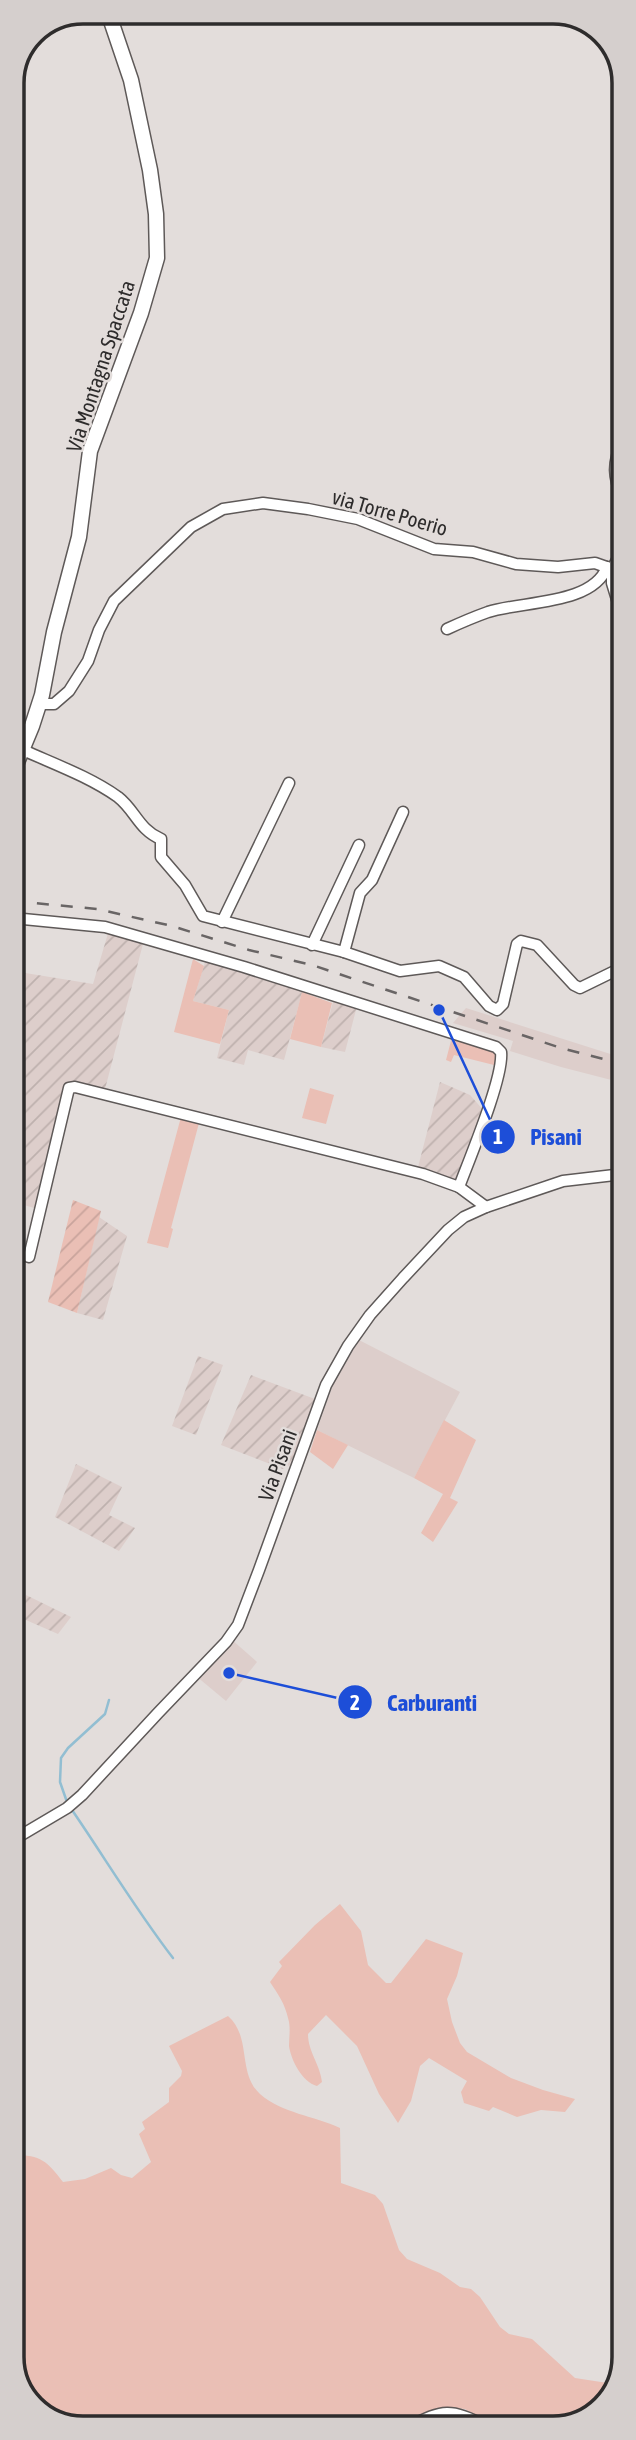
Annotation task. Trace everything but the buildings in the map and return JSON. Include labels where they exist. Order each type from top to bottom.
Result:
[{"type":"main road","name":"Via Montagna Spaccata","points":[[24,747],[40,704],[54,632],[79,537],[90,451],[138,323],[157,258],[156,214],[150,170],[131,80],[112,24]]},
{"type":"street","name":"via Torre Poerio","points":[[40,704],[54,704],[69,691],[88,661],[99,630],[114,601],[191,527],[223,509],[263,503],[308,509],[358,519],[434,549],[473,551],[516,564],[544,567],[588,563],[610,568]]},
{"type":"street","points":[[447,629],[489,612],[587,590],[612,565]]},
{"type":"street","points":[[610,568],[612,586]]},
{"type":"street","points":[[24,750],[110,792],[124,802],[140,825],[161,839],[161,857],[185,885],[203,916],[344,952],[400,971],[439,966],[464,977],[489,1006],[497,1010],[503,1004],[517,944],[521,941],[537,945],[573,985],[580,988],[612,973]]},
{"type":"street","points":[[222,922],[289,783]]},
{"type":"street","points":[[344,952],[360,893],[372,880],[403,812]]},
{"type":"street","points":[[312,944],[359,845]]},
{"type":"street","points":[[24,919],[105,927],[223,961],[496,1047],[501,1052],[501,1064],[489,1106],[459,1187]]},
{"type":"street","points":[[29,1257],[69,1087],[400,1168],[459,1187],[486,1207]]},
{"type":"street","name":"Via Pisani","points":[[24,1833],[71,1805],[226,1642],[238,1625],[326,1385],[364,1324],[403,1278],[448,1230],[464,1217],[563,1181],[612,1175]]},
{"type":"street","points":[[434,2416],[451,2413],[466,2416]]},
{"type":"shaded area","points":[[109,930],[144,940],[104,1093],[74,1085],[38,1209],[24,1205],[24,973],[93,984]]},
{"type":"shaded area","points":[[208,952],[305,982],[284,1060],[248,1050],[244,1065],[217,1058],[229,1010],[193,1001]]},
{"type":"shaded area","points":[[193,959],[204,966],[193,1001],[229,1010],[220,1044],[174,1032]]},
{"type":"shaded area","points":[[302,992],[332,1003],[321,1047],[290,1039]]},
{"type":"shaded area","points":[[334,998],[357,1006],[345,1052],[321,1047]]},
{"type":"shaded area","points":[[466,1008],[612,1054],[612,1080],[510,1051],[513,1041],[453,1023]]},
{"type":"shaded area","points":[[452,1037],[496,1049],[498,1066],[454,1055],[451,1062],[446,1060]]},
{"type":"shaded area","points":[[440,1082],[470,1095],[485,1112],[458,1184],[417,1171]]},
{"type":"shaded area","points":[[310,1088],[334,1095],[326,1124],[302,1118]]},
{"type":"shaded area","points":[[181,1117],[199,1123],[168,1248],[147,1243]]},
{"type":"shaded area","points":[[73,1200],[101,1211],[77,1313],[48,1302]]},
{"type":"shaded area","points":[[99,1217],[127,1236],[103,1320],[77,1313]]},
{"type":"shaded area","points":[[359,1340],[460,1392],[414,1478],[317,1430],[333,1385]]},
{"type":"shaded area","points":[[198,1356],[223,1365],[196,1435],[172,1426]]},
{"type":"shaded area","points":[[251,1375],[315,1399],[290,1465],[283,1469],[221,1445]]},
{"type":"shaded area","points":[[444,1420],[476,1440],[450,1498],[458,1502],[433,1542],[421,1533],[443,1494],[414,1478]]},
{"type":"shaded area","points":[[317,1430],[348,1445],[333,1469],[310,1452]]},
{"type":"shaded area","points":[[76,1464],[122,1487],[109,1515],[135,1528],[119,1551],[55,1517]]},
{"type":"shaded area","points":[[26,1595],[71,1617],[58,1634],[24,1619]]},
{"type":"shaded area","points":[[231,1639],[257,1662],[226,1701],[196,1676]]},
{"type":"shaded area","points":[[340,1904],[361,1931],[368,1965],[386,1983],[391,1983],[426,1939],[463,1953],[447,1999],[460,2043],[467,2052],[511,2078],[575,2099],[565,2112],[541,2110],[517,2117],[493,2107],[489,2111],[464,2103],[461,2092],[467,2081],[429,2058],[420,2066],[411,2101],[398,2123],[379,2094],[357,2046],[326,2015],[308,2034],[322,2082],[317,2086],[307,2080],[292,2058],[287,2013],[270,1982],[282,1966],[279,1962]]},
{"type":"shaded area","points":[[228,2016],[240,2034],[249,2076],[260,2094],[278,2106],[340,2128],[341,2183],[375,2195],[383,2204],[399,2250],[407,2259],[440,2273],[460,2287],[471,2289],[480,2297],[500,2327],[509,2334],[532,2339],[575,2378],[605,2383],[599,2393],[582,2408],[553,2416],[476,2416],[465,2409],[454,2408],[438,2410],[425,2416],[79,2415],[61,2411],[44,2401],[32,2386],[24,2357],[24,2156],[43,2161],[63,2182],[85,2179],[111,2168],[132,2178],[151,2162],[139,2134],[145,2129],[142,2122],[169,2102],[169,2088],[181,2076],[182,2071],[169,2046]]},
{"type":"waterway","points":[[67,1802],[60,1782],[61,1758],[68,1748],[105,1714],[109,1700]]},
{"type":"waterway","points":[[70,1807],[173,1958]]},
{"type":"railway","points":[[24,902],[97,909],[172,926],[249,950],[312,965],[561,1048],[612,1061]]},
{"type":"place","name":"Pisani","points":[[439,1010]]},
{"type":"place","name":"Carburanti","points":[[229,1673]]}]
